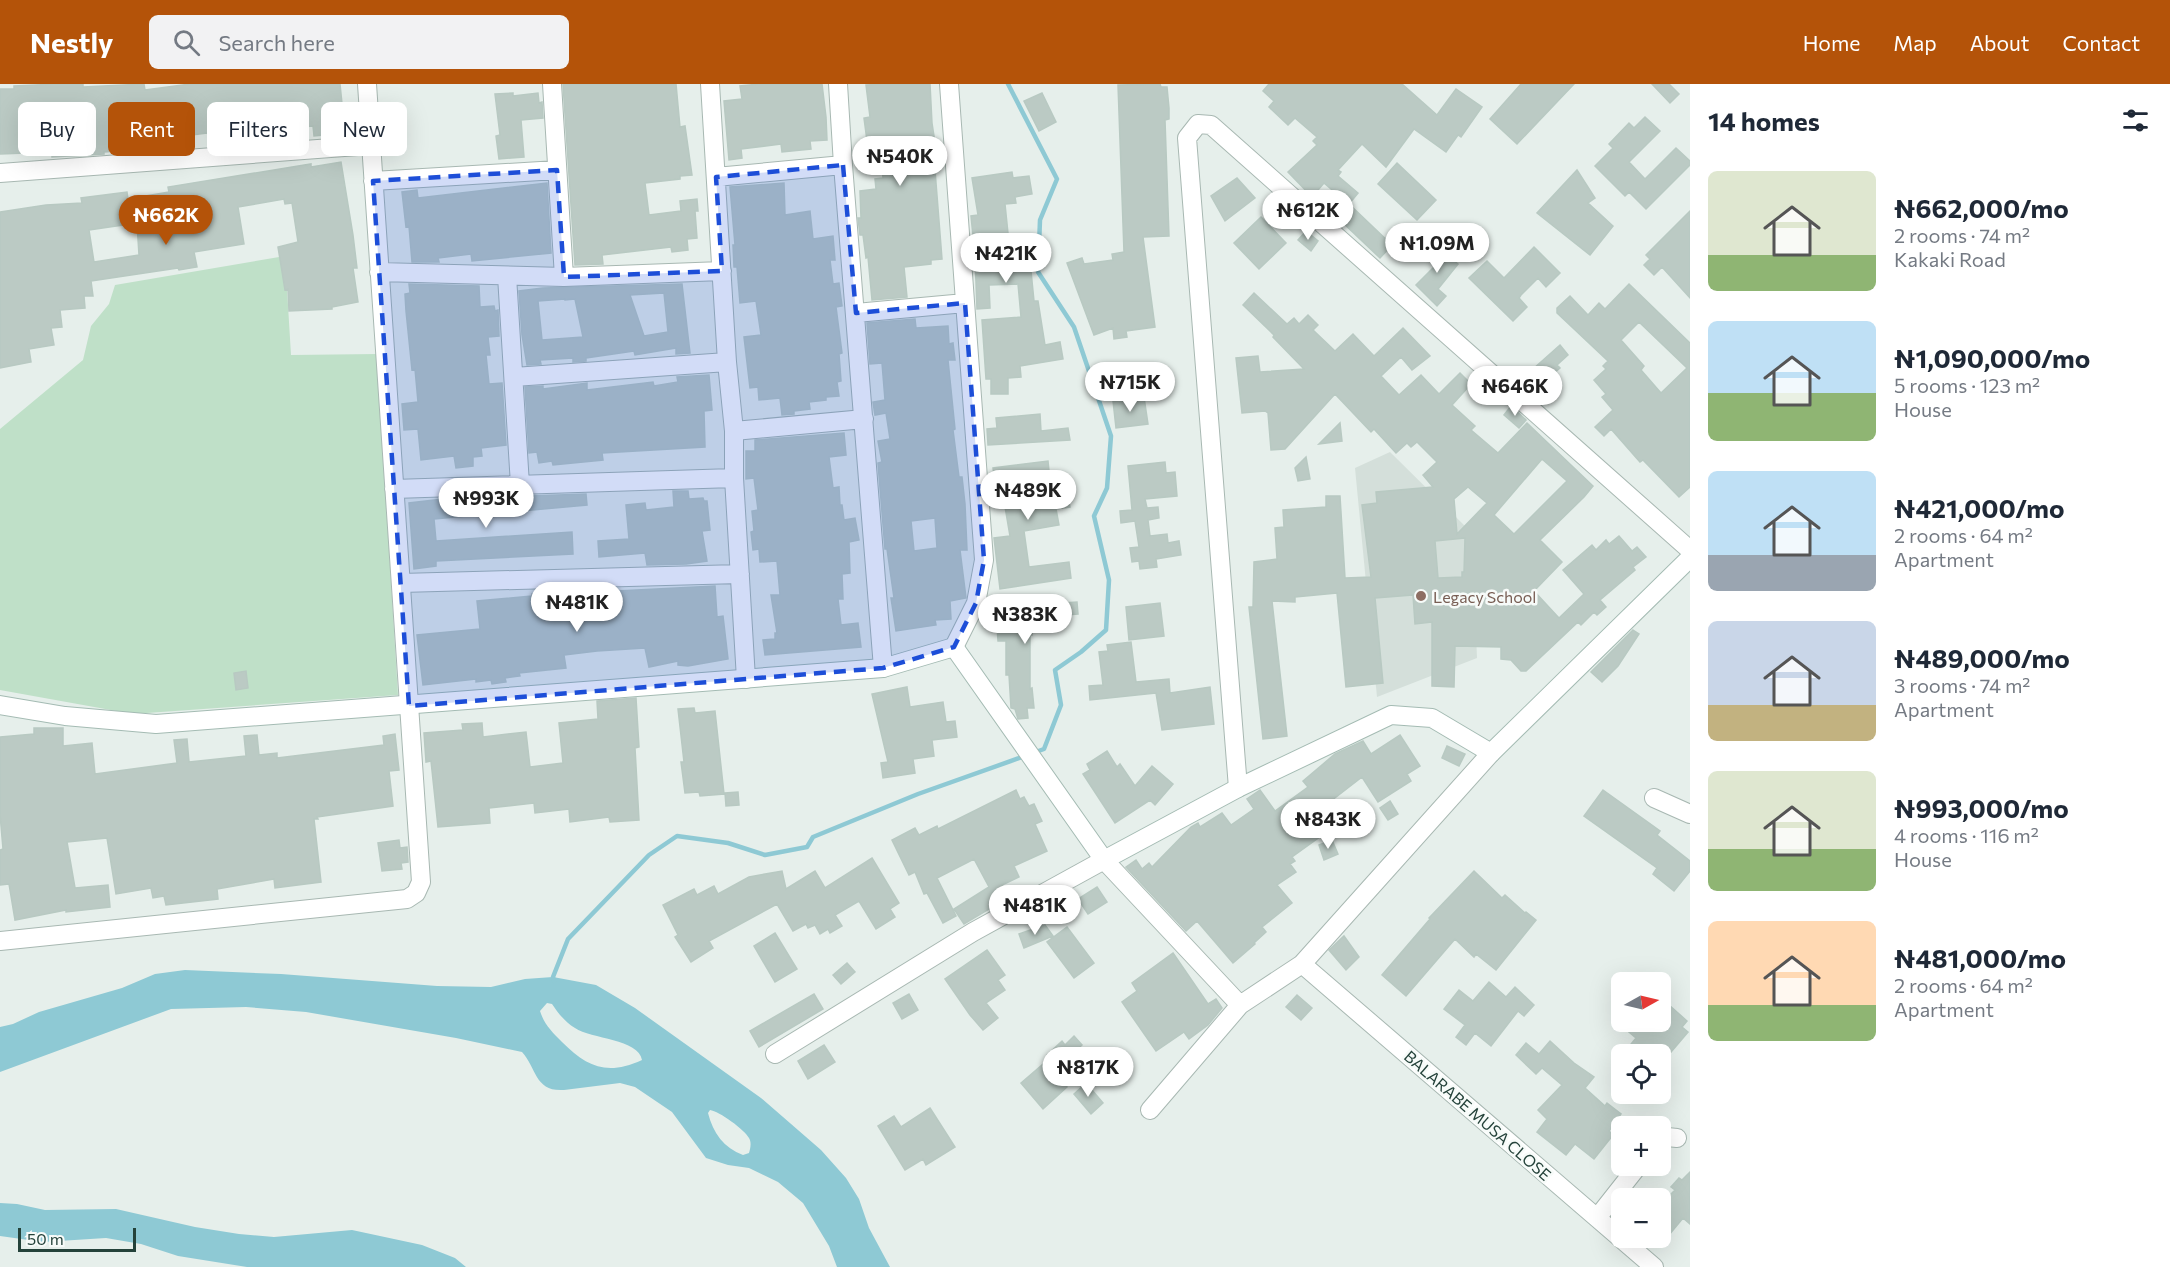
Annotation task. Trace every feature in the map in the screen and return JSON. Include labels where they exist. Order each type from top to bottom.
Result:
[{"type":"street","points":[[367,84],[368,102]]},
{"type":"street","points":[[552,84],[564,277]]},
{"type":"street","points":[[710,84],[727,362],[734,431],[734,478],[746,679]]},
{"type":"street","points":[[838,84],[883,668]]},
{"type":"street","points":[[0,705],[65,716],[156,724],[883,668],[954,647],[976,603],[984,560],[949,84]]},
{"type":"street","points":[[1238,788],[1187,138],[1198,124],[1212,125],[1690,550]]},
{"type":"street","points":[[0,173],[321,149]]},
{"type":"street","points":[[0,941],[407,899],[416,893],[421,882],[372,156]]},
{"type":"street","points":[[716,177],[843,165]]},
{"type":"street","points":[[373,181],[557,170]]},
{"type":"street","points":[[380,272],[564,277],[722,271]]},
{"type":"street","points":[[507,276],[520,485]]},
{"type":"street","points":[[855,313],[964,303]]},
{"type":"street","points":[[514,377],[727,362]]},
{"type":"street","points":[[734,431],[864,419]]},
{"type":"street","points":[[394,489],[734,478]]},
{"type":"street","points":[[1150,1110],[1240,1005],[1302,964],[1491,753],[1690,558]]},
{"type":"street","points":[[401,583],[740,574]]},
{"type":"street","points":[[954,647],[1104,860],[1240,1005]]},
{"type":"street","points":[[775,1054],[974,932],[1104,860],[1238,788],[1391,715],[1432,718],[1491,753]]},
{"type":"street","points":[[1654,798],[1690,814]]},
{"type":"street","name":"BALARABE MUSA CLOSE","points":[[1302,964],[1654,1267]]},
{"type":"street","points":[[1597,1218],[1630,1176]]},
{"type":"highlighted area","points":[[843,165],[856,313],[965,303],[984,560],[976,603],[954,647],[883,668],[409,706],[373,181],[557,170],[564,277],[722,271],[716,177]]},
{"type":"shaded area","name":"Legacy School","points":[[1390,452],[1472,533],[1477,658],[1377,697],[1355,468]]},
{"type":"green space","points":[[285,256],[291,355],[377,354],[398,695],[133,714],[0,690],[0,429],[83,360],[91,326],[109,304],[115,285]]},
{"type":"water","points":[[185,970],[281,974],[437,986],[491,987],[525,979],[553,977],[596,985],[635,1008],[761,1098],[821,1150],[846,1178],[859,1199],[869,1228],[890,1267],[837,1267],[829,1246],[803,1203],[778,1182],[749,1168],[728,1165],[706,1158],[672,1112],[635,1087],[620,1083],[554,1090],[542,1083],[522,1052],[306,1012],[246,1007],[171,1009],[0,1072],[0,1027],[13,1024],[39,1012],[122,988],[155,974]],"holes":[[[547,1003],[552,1004],[575,1028],[633,1048],[642,1060],[630,1065],[608,1068],[580,1058],[546,1024],[540,1011]],[[710,1110],[725,1117],[747,1135],[750,1142],[749,1153],[743,1155],[736,1152],[720,1139],[710,1120],[708,1113]]]},
{"type":"water","points":[[0,1203],[45,1210],[116,1209],[195,1227],[274,1237],[352,1230],[422,1245],[455,1258],[466,1267],[247,1267],[178,1256],[141,1244],[106,1238],[43,1242],[0,1236]]},
{"type":"building","points":[[83,84],[83,87],[144,84],[145,90],[190,84],[340,84],[342,102],[321,102],[321,135],[314,136],[313,126],[309,126],[309,102],[207,102],[207,133],[195,135],[195,102],[108,102],[108,152],[96,154],[96,102],[18,102],[18,153],[0,154],[0,89],[14,89],[14,86]]},
{"type":"building","points":[[563,84],[676,84],[680,127],[685,126],[692,175],[680,176],[680,179],[645,183],[649,215],[681,211],[680,201],[697,199],[698,211],[695,211],[697,238],[687,239],[688,250],[672,252],[671,247],[602,255],[603,264],[575,265]]},
{"type":"building","points":[[822,84],[827,140],[810,141],[811,149],[782,152],[781,144],[741,149],[742,158],[729,160],[724,101],[742,99],[740,86]]},
{"type":"building","points":[[930,84],[932,123],[939,169],[935,170],[942,259],[931,260],[931,264],[904,267],[907,297],[872,300],[868,257],[866,258],[863,235],[860,235],[858,218],[861,218],[860,191],[876,189],[875,179],[883,178],[881,154],[869,156],[864,118],[870,117],[866,85]]},
{"type":"building","points":[[1160,84],[1161,87],[1167,87],[1169,108],[1169,119],[1165,120],[1169,236],[1143,237],[1155,327],[1126,331],[1127,337],[1114,339],[1113,328],[1094,335],[1067,263],[1082,258],[1084,264],[1113,260],[1112,254],[1124,252],[1118,85]]},
{"type":"building","points":[[1269,84],[1402,84],[1437,115],[1456,89],[1482,107],[1461,137],[1458,135],[1446,152],[1414,129],[1386,167],[1362,144],[1338,170],[1341,172],[1338,176],[1358,193],[1349,204],[1392,245],[1380,258],[1342,222],[1340,224],[1331,215],[1345,201],[1324,183],[1312,197],[1288,172],[1317,145],[1313,141],[1317,137],[1295,118],[1288,125],[1269,107],[1274,101],[1263,91]]},
{"type":"building","points":[[1521,84],[1574,84],[1517,144],[1490,119]]},
{"type":"building","points":[[1652,84],[1669,84],[1679,94],[1670,103]]},
{"type":"building","points":[[513,93],[513,96],[538,93],[539,103],[542,102],[543,118],[521,120],[524,157],[499,159],[496,136],[500,135],[495,94]]},
{"type":"building","points":[[1042,93],[1056,122],[1039,131],[1024,101]]},
{"type":"building","points":[[1645,117],[1660,131],[1629,162],[1645,179],[1676,148],[1690,161],[1690,165],[1646,209],[1629,192],[1625,196],[1595,166],[1613,148],[1609,144],[1629,123],[1634,128]]},
{"type":"building","points":[[341,162],[353,235],[357,268],[353,268],[358,302],[332,307],[332,309],[289,311],[288,289],[285,290],[278,247],[298,242],[292,203],[285,204],[284,199],[238,207],[244,244],[194,252],[197,267],[91,281],[93,296],[84,296],[85,308],[60,310],[62,327],[51,328],[54,345],[29,349],[31,362],[0,368],[0,212],[46,205],[82,203],[81,198],[127,192],[128,199],[169,192],[168,187],[311,164],[311,167]],"holes":[[[137,223],[139,255],[94,262],[89,230]]]},
{"type":"building","points":[[1397,163],[1436,200],[1417,220],[1378,184]]},
{"type":"building","points":[[1577,170],[1595,198],[1588,203],[1613,226],[1590,255],[1537,213]]},
{"type":"building","points":[[1012,172],[1013,178],[1029,176],[1032,194],[1015,197],[1016,203],[1005,204],[1010,253],[1029,251],[1034,301],[1038,301],[1045,345],[1060,342],[1063,359],[1020,366],[1021,377],[1008,378],[1008,394],[991,394],[991,379],[986,379],[982,320],[1021,317],[1018,284],[989,285],[990,308],[977,309],[971,216],[978,215],[972,178]]},
{"type":"building","points":[[1237,178],[1255,198],[1225,221],[1211,196]]},
{"type":"building","points":[[547,183],[551,253],[472,261],[471,254],[438,258],[439,262],[412,262],[409,226],[406,227],[402,192],[417,190],[418,198]]},
{"type":"building","points":[[784,183],[785,215],[810,211],[813,239],[833,236],[835,260],[830,260],[833,284],[839,283],[842,306],[836,307],[842,353],[839,354],[841,381],[837,382],[839,396],[809,402],[810,409],[782,415],[780,398],[759,400],[758,387],[750,388],[744,337],[761,335],[756,301],[740,303],[737,267],[734,267],[733,245],[735,245],[730,187]]},
{"type":"building","points":[[1690,211],[1690,298],[1662,267],[1654,275],[1644,265],[1650,259],[1646,255]]},
{"type":"building","points":[[1261,217],[1286,243],[1259,269],[1234,243]]},
{"type":"building","points":[[1306,231],[1318,241],[1311,251],[1298,240]]},
{"type":"building","points":[[1433,243],[1458,264],[1438,289],[1446,296],[1437,306],[1416,285],[1436,265],[1423,254]]},
{"type":"building","points":[[1534,247],[1560,273],[1546,287],[1538,278],[1521,295],[1519,298],[1527,307],[1513,321],[1469,278],[1487,261],[1504,278]]},
{"type":"building","points":[[409,284],[479,286],[480,307],[494,306],[495,311],[498,310],[499,336],[488,337],[490,355],[486,355],[489,384],[502,383],[506,445],[481,448],[482,456],[473,457],[473,466],[456,468],[454,456],[421,460],[418,429],[404,430],[402,404],[418,402],[406,311],[405,294],[410,293]]},
{"type":"building","points":[[682,284],[690,353],[676,354],[676,348],[635,355],[634,351],[586,358],[586,361],[573,362],[573,358],[540,360],[541,364],[527,365],[519,291],[543,288]],"holes":[[[664,293],[668,332],[644,336],[630,295]],[[575,299],[583,337],[542,340],[538,301]]]},
{"type":"building","points":[[1629,284],[1690,343],[1690,487],[1679,497],[1643,460],[1640,462],[1611,429],[1604,436],[1595,427],[1613,410],[1602,397],[1606,394],[1594,380],[1606,369],[1603,366],[1608,361],[1557,313],[1557,308],[1570,296],[1588,315],[1599,303],[1605,309]],"holes":[[[1639,322],[1687,368],[1661,393],[1641,370],[1644,366],[1621,340]]]},
{"type":"building","points":[[1254,293],[1287,324],[1294,318],[1299,324],[1308,315],[1318,325],[1313,330],[1335,351],[1353,334],[1374,356],[1403,328],[1430,356],[1412,370],[1401,357],[1381,376],[1399,395],[1421,375],[1439,394],[1460,373],[1471,384],[1452,405],[1475,426],[1471,430],[1498,453],[1527,423],[1593,486],[1540,540],[1562,562],[1534,591],[1559,618],[1584,594],[1563,570],[1592,545],[1596,550],[1606,540],[1609,544],[1619,536],[1632,551],[1637,547],[1646,557],[1633,567],[1635,570],[1600,600],[1606,607],[1597,615],[1594,612],[1581,625],[1578,622],[1526,671],[1521,671],[1511,660],[1501,659],[1501,647],[1455,646],[1454,687],[1432,686],[1432,622],[1415,624],[1413,595],[1375,598],[1383,683],[1346,687],[1337,593],[1295,597],[1295,602],[1272,601],[1287,736],[1263,739],[1249,607],[1253,607],[1254,562],[1277,559],[1275,528],[1284,527],[1283,510],[1326,507],[1326,496],[1340,496],[1345,578],[1371,577],[1362,505],[1377,503],[1376,492],[1433,487],[1423,475],[1437,462],[1417,442],[1411,447],[1407,443],[1396,453],[1374,429],[1371,432],[1335,394],[1285,449],[1271,450],[1268,413],[1265,411],[1242,413],[1236,358],[1258,356],[1260,372],[1304,369],[1243,305]],"holes":[[[1542,459],[1567,481],[1514,534],[1494,515]],[[1468,487],[1487,503],[1457,534],[1454,499]],[[1465,538],[1462,577],[1438,578],[1435,541]]]},
{"type":"building","points":[[915,319],[916,328],[948,326],[949,344],[953,343],[955,360],[948,360],[955,429],[953,430],[965,504],[967,550],[960,550],[966,598],[950,601],[951,619],[935,620],[936,625],[896,631],[891,598],[894,598],[887,549],[885,549],[878,463],[882,462],[878,441],[890,439],[886,413],[875,415],[873,402],[885,400],[882,363],[870,364],[867,323]],"holes":[[[935,518],[937,548],[914,551],[911,521]]]},
{"type":"building","points":[[1560,345],[1568,355],[1557,365],[1560,368],[1544,382],[1533,369]]},
{"type":"building","points":[[709,375],[712,410],[704,411],[705,447],[602,453],[603,460],[553,465],[552,461],[539,463],[537,452],[529,453],[525,387],[543,386],[543,389],[587,383],[587,390],[653,382],[654,386],[678,382],[677,377]]},
{"type":"building","points":[[1144,397],[1148,424],[1116,428],[1113,401]]},
{"type":"building","points":[[1511,406],[1526,420],[1519,428],[1504,415]]},
{"type":"building","points":[[1040,414],[1041,431],[1068,428],[1070,440],[988,445],[987,429],[997,428],[996,418]]},
{"type":"building","points":[[1340,423],[1342,441],[1319,444]]},
{"type":"building","points":[[844,433],[846,455],[829,457],[833,488],[839,487],[844,520],[855,518],[859,540],[849,542],[850,573],[842,574],[843,599],[838,599],[841,625],[858,623],[861,647],[765,655],[763,640],[775,639],[775,633],[777,633],[771,595],[780,595],[777,561],[760,562],[759,549],[753,550],[752,511],[758,510],[754,478],[746,479],[746,451],[755,451],[755,440]]},
{"type":"building","points":[[1306,457],[1310,479],[1298,481],[1295,468]]},
{"type":"building","points":[[1048,461],[1050,481],[1065,479],[1070,507],[1056,509],[1059,525],[1024,531],[1029,567],[1069,562],[1071,578],[1000,589],[994,538],[1010,536],[1003,495],[996,496],[993,468]]},
{"type":"building","points":[[1165,462],[1166,473],[1175,472],[1177,496],[1145,499],[1147,508],[1158,507],[1159,518],[1148,520],[1150,536],[1167,534],[1168,543],[1179,541],[1181,555],[1156,559],[1157,567],[1140,569],[1139,561],[1132,562],[1130,548],[1139,547],[1135,521],[1121,523],[1120,511],[1132,510],[1128,466]]},
{"type":"building","points":[[673,491],[688,491],[689,499],[703,498],[707,501],[710,530],[702,531],[707,561],[647,565],[645,553],[599,557],[598,541],[629,539],[626,505],[645,503],[646,510],[674,507]]},
{"type":"building","points":[[586,494],[587,505],[434,519],[436,541],[572,532],[573,554],[436,561],[436,566],[414,569],[409,503],[443,499]]},
{"type":"building","points":[[715,586],[717,617],[723,616],[728,659],[688,666],[678,665],[678,661],[649,667],[645,648],[597,651],[564,655],[566,668],[519,673],[520,676],[505,678],[506,682],[492,684],[491,680],[476,682],[476,679],[423,685],[417,635],[480,629],[477,601],[570,590],[577,590],[578,594],[617,589],[617,591]]},
{"type":"building","points":[[1077,602],[1078,614],[1051,616],[1053,628],[1032,632],[1030,635],[1030,689],[1032,688],[1034,708],[1027,708],[1028,718],[1018,719],[1015,709],[1011,708],[1009,675],[1006,675],[1006,641],[998,641],[996,610],[1003,610],[1002,607]]},
{"type":"building","points":[[1160,603],[1164,636],[1129,640],[1126,607]]},
{"type":"building","points":[[1633,630],[1639,634],[1618,666],[1602,682],[1591,672]]},
{"type":"building","points":[[1131,642],[1136,682],[1169,679],[1170,693],[1210,687],[1214,724],[1162,730],[1156,693],[1090,700],[1089,686],[1103,685],[1099,652],[1108,651],[1107,645]]},
{"type":"building","points":[[246,671],[248,688],[236,690],[234,673]]},
{"type":"building","points":[[907,687],[910,707],[943,702],[946,722],[955,721],[957,737],[932,740],[934,756],[913,759],[915,773],[883,778],[881,763],[888,762],[872,694]]},
{"type":"building","points":[[636,698],[639,747],[635,748],[639,820],[610,822],[609,817],[570,822],[569,809],[535,813],[534,803],[489,808],[490,823],[438,827],[431,761],[426,762],[424,733],[463,730],[462,724],[482,723],[483,737],[526,732],[530,767],[563,763],[559,723],[598,719],[597,701]]},
{"type":"building","points":[[694,708],[695,713],[715,711],[724,794],[700,796],[699,792],[685,793],[678,709]]},
{"type":"building","points":[[34,728],[63,728],[63,746],[92,743],[95,774],[177,763],[174,740],[187,739],[189,762],[246,756],[244,736],[257,735],[259,755],[277,753],[277,758],[384,745],[383,736],[395,734],[399,770],[389,771],[393,806],[314,819],[321,882],[275,888],[274,879],[217,889],[218,899],[166,905],[164,896],[153,898],[151,888],[116,894],[107,838],[67,842],[75,888],[108,885],[110,907],[66,912],[66,910],[15,920],[9,884],[0,885],[0,850],[3,849],[0,814],[0,737],[34,734]]},
{"type":"building","points":[[1400,735],[1420,766],[1407,774],[1411,781],[1378,802],[1362,777],[1309,818],[1321,836],[1292,857],[1295,861],[1290,864],[1296,872],[1277,885],[1292,903],[1262,927],[1266,932],[1233,963],[1197,921],[1186,931],[1126,867],[1136,860],[1142,869],[1149,863],[1152,867],[1191,827],[1198,823],[1200,827],[1222,813],[1231,825],[1254,809],[1247,799],[1260,790],[1275,811],[1308,787],[1303,781],[1335,754],[1363,741],[1371,754]]},
{"type":"building","points":[[1447,746],[1465,754],[1459,766],[1442,758]]},
{"type":"building","points":[[1107,751],[1117,767],[1120,764],[1135,786],[1152,766],[1173,784],[1155,805],[1150,800],[1115,823],[1083,774],[1090,770],[1087,764]]},
{"type":"building","points":[[1016,790],[1020,799],[1024,797],[1029,806],[1034,804],[1042,821],[1035,824],[1047,851],[1014,866],[1019,877],[1002,885],[1009,897],[964,924],[954,909],[989,887],[974,859],[937,878],[956,916],[943,923],[927,893],[924,894],[915,872],[909,875],[892,840],[915,828],[919,835],[937,826],[938,829]]},
{"type":"building","points":[[1603,790],[1660,831],[1657,835],[1690,861],[1690,871],[1674,891],[1653,874],[1657,868],[1584,816]]},
{"type":"building","points":[[738,792],[739,805],[726,806],[725,793]]},
{"type":"building","points":[[1390,801],[1398,814],[1388,820],[1380,808]]},
{"type":"building","points":[[399,840],[400,848],[407,847],[408,862],[401,863],[402,869],[382,871],[378,843]]},
{"type":"building","points":[[1332,840],[1338,854],[1324,860],[1319,845]]},
{"type":"building","points":[[872,858],[899,903],[890,909],[895,917],[876,929],[859,901],[835,915],[842,926],[830,933],[828,929],[820,934],[815,925],[808,928],[806,924],[793,931],[777,904],[709,941],[713,948],[691,962],[675,937],[678,935],[663,905],[694,889],[697,895],[714,886],[718,894],[749,877],[782,871],[786,889],[815,871],[825,888]]},
{"type":"building","points":[[1474,871],[1502,898],[1505,895],[1536,920],[1496,970],[1476,954],[1474,957],[1455,939],[1406,996],[1382,975],[1429,918]]},
{"type":"building","points":[[1097,887],[1107,902],[1088,914],[1078,899]]},
{"type":"building","points":[[1045,925],[1053,936],[1024,948],[1019,934]]},
{"type":"building","points":[[1067,927],[1094,963],[1074,978],[1047,942]]},
{"type":"building","points":[[775,933],[797,969],[775,982],[754,946]]},
{"type":"building","points":[[1344,936],[1359,957],[1346,970],[1329,950]]},
{"type":"building","points":[[987,950],[1005,975],[998,980],[1005,990],[986,1003],[998,1018],[983,1030],[945,979]]},
{"type":"building","points":[[1173,953],[1208,1004],[1216,999],[1222,1008],[1208,1025],[1189,1039],[1184,1032],[1156,1051],[1122,1002],[1137,991],[1132,983]]},
{"type":"building","points":[[847,963],[855,972],[841,984],[833,975]]},
{"type":"building","points":[[1489,982],[1506,997],[1515,987],[1534,1005],[1524,1016],[1518,1011],[1491,1046],[1475,1033],[1466,1045],[1456,1037],[1465,1025],[1444,1009],[1459,990],[1473,1001]]},
{"type":"building","points":[[814,994],[823,1009],[759,1047],[750,1031]]},
{"type":"building","points":[[909,994],[918,1010],[902,1019],[893,1003]]},
{"type":"building","points":[[1297,995],[1312,1008],[1301,1020],[1286,1007]]},
{"type":"building","points":[[1671,1007],[1687,1021],[1682,1027],[1688,1032],[1671,1052],[1671,1044],[1631,1044],[1636,1038],[1629,1032],[1671,1032]]},
{"type":"building","points":[[1074,1036],[1082,1045],[1053,1071],[1067,1087],[1043,1109],[1021,1083],[1050,1058],[1047,1055],[1062,1041],[1065,1045]]},
{"type":"building","points":[[1550,1041],[1574,1063],[1594,1077],[1585,1088],[1605,1106],[1607,1103],[1621,1114],[1611,1116],[1609,1131],[1611,1138],[1594,1159],[1575,1144],[1566,1155],[1537,1132],[1547,1119],[1538,1110],[1562,1085],[1542,1068],[1536,1074],[1516,1055],[1526,1043],[1539,1054]]},
{"type":"building","points":[[824,1045],[835,1062],[808,1079],[798,1061]]},
{"type":"building","points":[[1086,1083],[1103,1103],[1091,1114],[1074,1094]]},
{"type":"building","points":[[930,1108],[955,1147],[926,1165],[923,1159],[905,1170],[878,1126],[894,1116],[901,1127]]},
{"type":"building","points":[[1690,1172],[1690,1224],[1683,1218],[1671,1233],[1671,1194],[1675,1190],[1671,1187],[1679,1178],[1682,1180]]},
{"type":"waterway","points":[[1008,84],[1057,179],[1040,220],[1038,272],[1074,327],[1111,436],[1107,488],[1094,516],[1109,580],[1106,630],[1081,652],[1055,670],[1061,705],[1044,749],[1033,753]]},
{"type":"waterway","points":[[554,981],[553,977],[568,939],[649,855],[677,836],[728,843],[765,855],[807,847],[813,837],[918,794],[1025,756]]},
{"type":"place","name":"Legacy School","points":[[1421,596]]}]
